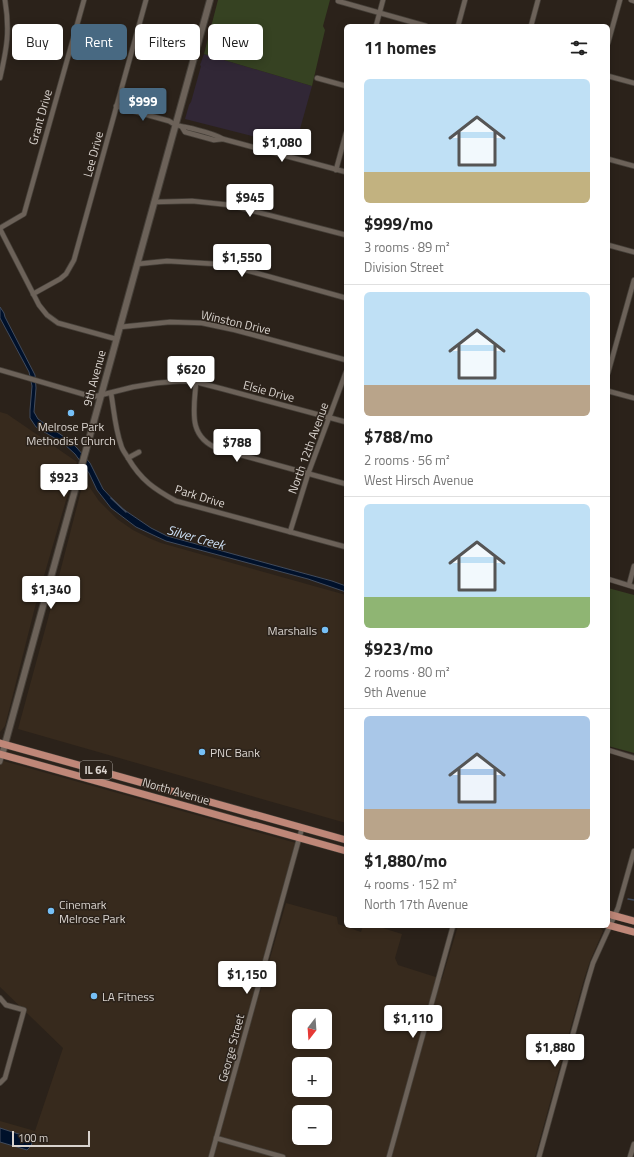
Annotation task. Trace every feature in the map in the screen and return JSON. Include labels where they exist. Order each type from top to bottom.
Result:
[{"type":"main road","name":"North Avenue","points":[[2,744],[344,839]]},
{"type":"main road","name":"North Avenue","points":[[1,757],[344,850]]},
{"type":"main road","points":[[611,915],[634,921]]},
{"type":"main road","points":[[610,925],[634,932]]},
{"type":"street","points":[[0,78],[8,40],[8,22],[5,0]]},
{"type":"street","name":"Grant Drive","points":[[0,228],[24,214],[84,0]]},
{"type":"street","name":"Lee Drive","points":[[33,294],[60,279],[66,274],[74,260],[146,0]]},
{"type":"street","name":"9th Avenue","points":[[1,757],[2,744],[82,464],[210,0]]},
{"type":"street","points":[[377,24],[383,0]]},
{"type":"street","points":[[459,24],[465,0]]},
{"type":"street","points":[[532,24],[538,0]]},
{"type":"street","points":[[610,37],[620,0]]},
{"type":"street","points":[[338,1],[419,24]]},
{"type":"street","points":[[610,77],[634,83]]},
{"type":"street","points":[[317,78],[344,85]]},
{"type":"street","points":[[116,106],[169,121],[182,128],[187,127],[344,172]]},
{"type":"street","points":[[336,170],[344,140]]},
{"type":"street","points":[[610,160],[634,166]]},
{"type":"street","points":[[154,202],[192,201],[230,205],[344,234]]},
{"type":"street","points":[[0,228],[33,294],[47,315],[58,323],[116,339]]},
{"type":"street","points":[[610,245],[634,252]]},
{"type":"street","points":[[137,264],[167,261],[217,264],[238,268],[344,297]]},
{"type":"street","points":[[610,366],[634,280]]},
{"type":"street","name":"Winston Drive","points":[[120,327],[170,322],[207,324],[235,330],[344,359]]},
{"type":"street","name":"Elsie Drive","points":[[0,370],[93,397],[133,386],[182,381],[196,382],[344,422]]},
{"type":"street","name":"North 12th Avenue","points":[[290,532],[308,474],[344,377]]},
{"type":"street","points":[[196,382],[194,413],[195,424],[198,432],[206,442],[219,449],[344,483]]},
{"type":"street","points":[[610,392],[634,398]]},
{"type":"street","name":"Park Drive","points":[[111,393],[121,446],[136,471],[146,483],[159,492],[176,501],[344,546]]},
{"type":"street","points":[[128,458],[139,452]]},
{"type":"street","points":[[610,580],[631,586],[634,566]]},
{"type":"street","points":[[610,751],[634,758]]},
{"type":"street","name":"George Street","points":[[211,1157],[302,828]]},
{"type":"street","points":[[611,915],[621,899],[634,851]]},
{"type":"street","points":[[389,1157],[453,928]]},
{"type":"street","points":[[539,1157],[588,979],[608,928]]},
{"type":"street","points":[[0,998],[6,1005],[24,1010],[5,1078],[0,1084]]},
{"type":"street","points":[[216,1138],[283,1157]]},
{"type":"street","points":[[630,1157],[634,1144]]},
{"type":"shaded area","points":[[204,54],[208,55],[208,60],[224,60],[312,86],[295,147],[185,119],[201,66],[200,65]]},
{"type":"shaded area","points":[[0,412],[7,414],[77,462],[35,607],[5,726],[0,732]]},
{"type":"shaded area","points":[[84,479],[99,501],[117,519],[133,530],[149,538],[161,543],[344,594],[344,822],[18,729]]},
{"type":"shaded area","points":[[0,760],[296,843],[256,993],[260,993],[286,903],[337,917],[338,924],[344,926],[344,928],[350,928],[361,932],[362,928],[382,928],[402,934],[395,958],[398,965],[442,979],[457,928],[600,928],[603,931],[584,979],[535,1157],[0,1157],[0,1121],[35,1131],[63,1048],[0,987]]},
{"type":"green space","points":[[218,0],[330,0],[323,26],[325,30],[312,86],[224,60],[263,60],[263,24],[212,24]]},
{"type":"green space","points":[[208,39],[208,55],[204,54]]},
{"type":"green space","points":[[610,589],[634,595],[634,753],[610,747]]},
{"type":"water","points":[[0,307],[35,375],[36,388],[34,412],[38,419],[70,441],[77,448],[90,463],[103,489],[120,507],[151,528],[167,536],[332,581],[344,585],[344,591],[308,579],[166,541],[136,527],[111,508],[97,490],[89,473],[75,454],[63,443],[36,427],[30,418],[32,386],[29,372],[0,318]]},
{"type":"water","points":[[0,1128],[31,1138],[33,1140],[31,1146],[27,1150],[0,1142]]},
{"type":"waterway","name":"Silver Creek","points":[[111,498],[126,512]]},
{"type":"waterway","points":[[628,899],[634,900]]},
{"type":"place","name":"Melrose Park Methodist Church","points":[[71,413]]},
{"type":"place","name":"Marshalls","points":[[325,630]]},
{"type":"place","name":"PNC Bank","points":[[202,752]]},
{"type":"place","name":"Cinemark Melrose Park","points":[[51,911]]},
{"type":"place","name":"LA Fitness","points":[[94,996]]}]
